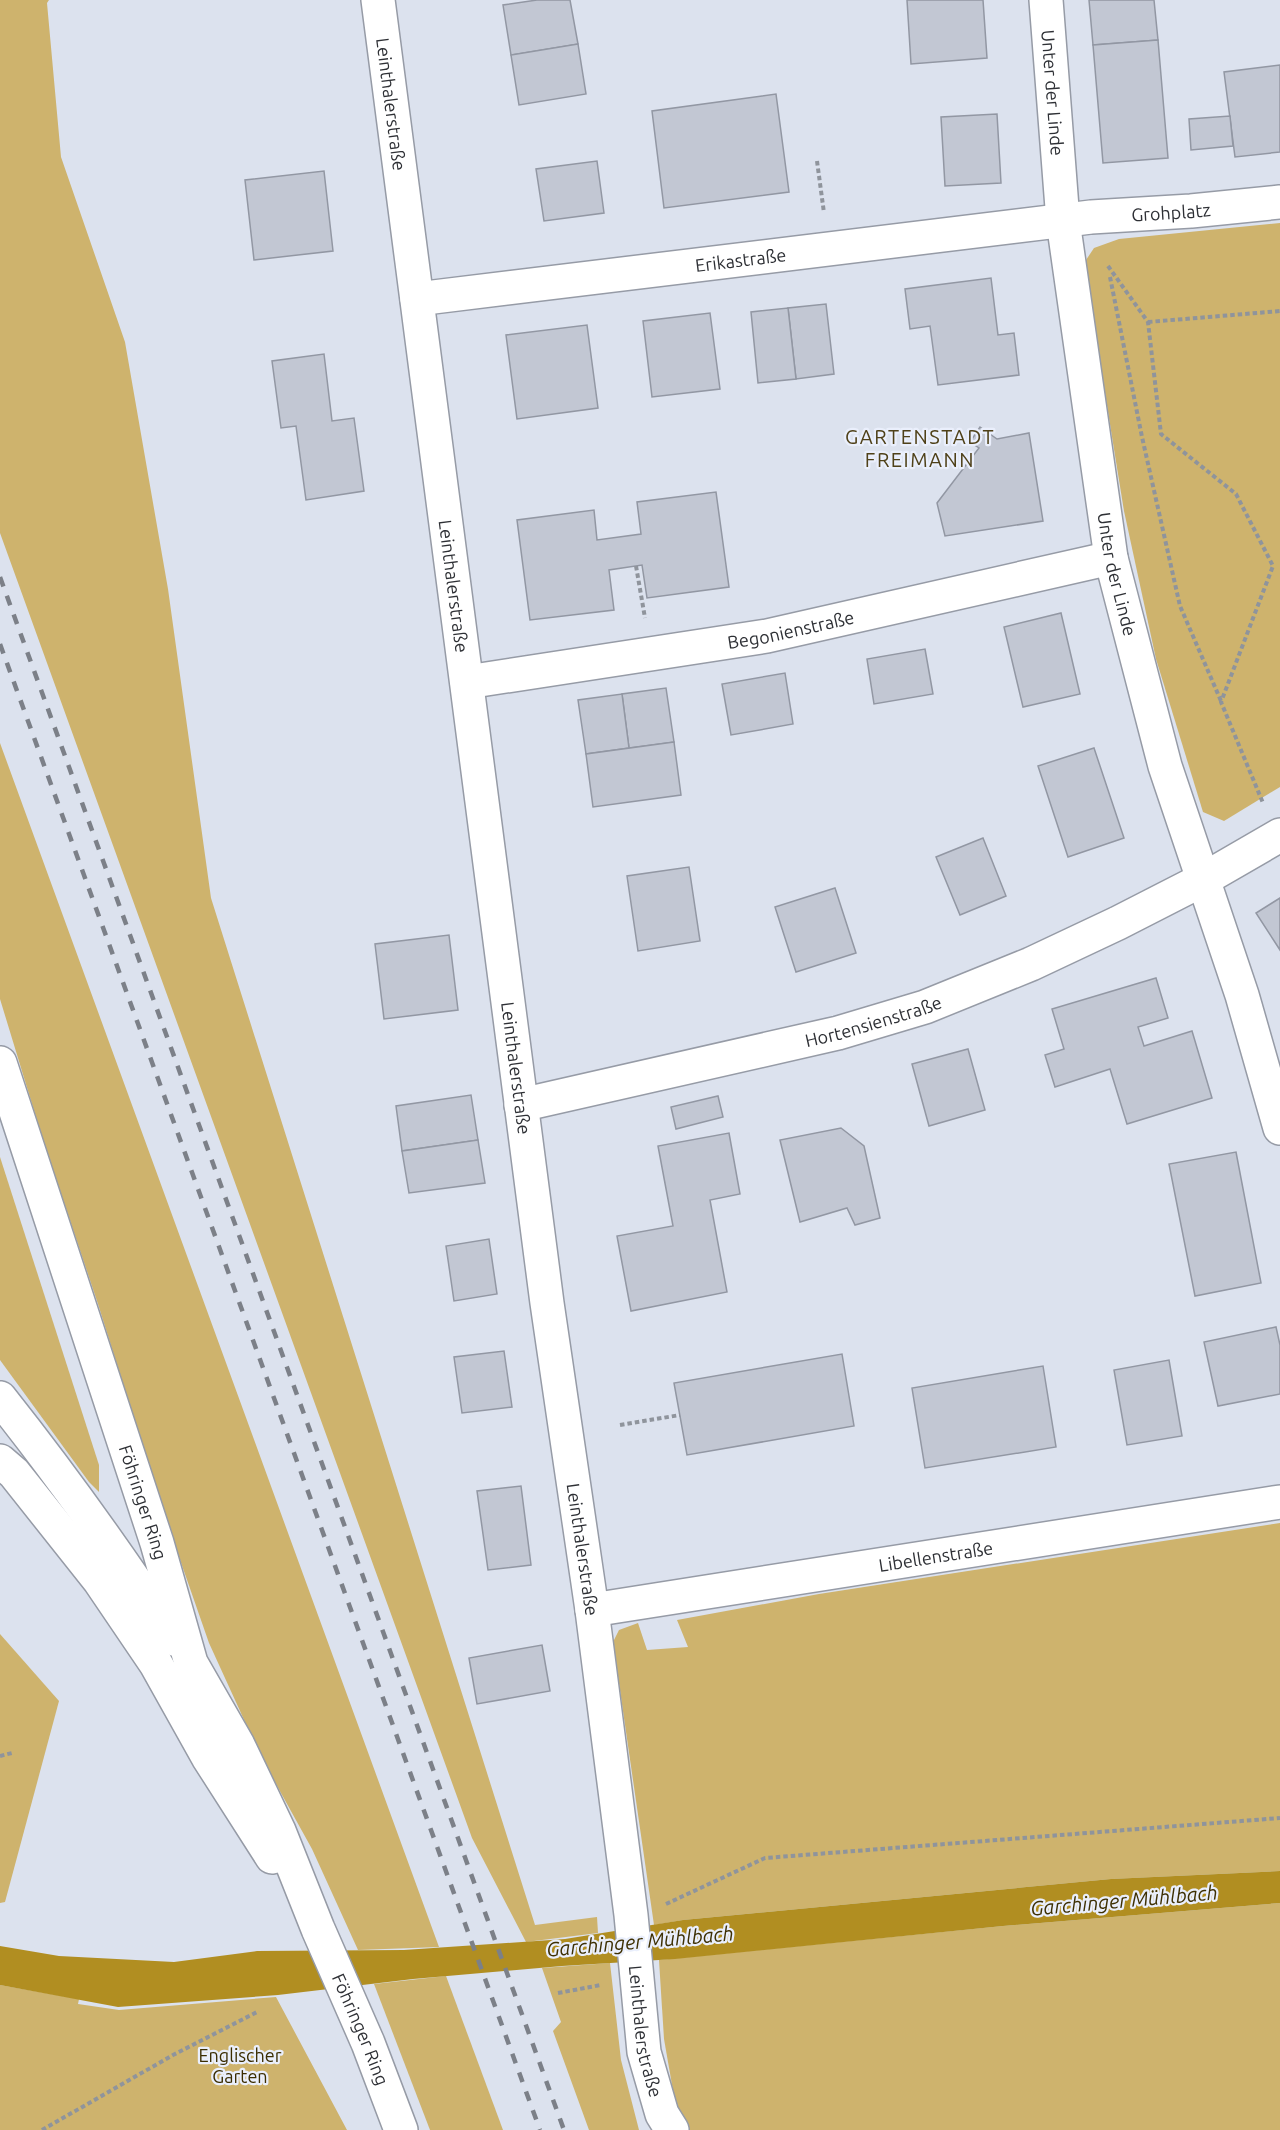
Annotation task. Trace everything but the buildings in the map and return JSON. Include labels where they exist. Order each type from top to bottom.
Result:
[{"type":"main road","name":"Leinthalerstraße","points":[[378,0],[547,1303],[592,1610],[631,1915],[622,1980],[662,2114],[672,2130]]},
{"type":"main road","name":"Unter der Linde","points":[[1046,0],[1077,219],[1111,558],[1165,766],[1242,995],[1280,1128]]},
{"type":"main road","name":"Grohplatz","points":[[1077,219],[1280,202]]},
{"type":"main road","name":"Erikastraße","points":[[417,299],[1077,219]]},
{"type":"main road","name":"Begonienstraße","points":[[467,682],[767,636],[1111,558]]},
{"type":"main road","points":[[1204,879],[1279,836]]},
{"type":"main road","name":"Hortensienstraße","points":[[521,1105],[838,1033],[925,1007],[1031,964],[1204,879]]},
{"type":"main road","name":"Föhringer Ring","points":[[0,1063],[157,1543],[190,1663],[238,1745],[279,1831],[318,1929],[368,2043],[401,2130]]},
{"type":"main road","points":[[0,1398],[44,1453],[117,1553],[190,1663]]},
{"type":"main road","name":"Föhringer Ring","points":[[5,1463],[99,1580],[156,1664],[208,1757],[318,1929]]},
{"type":"main road","name":"Libellenstraße","points":[[592,1610],[1280,1502]]},
{"type":"path","points":[[817,160],[828,249]]},
{"type":"path","points":[[1077,219],[1148,322],[1161,434],[1236,494],[1273,566],[1221,702]]},
{"type":"path","points":[[1108,266],[1142,437],[1180,606],[1279,836]]},
{"type":"path","points":[[1148,322],[1280,311]]},
{"type":"path","points":[[636,566],[651,654]]},
{"type":"path","points":[[620,1425],[680,1415]]},
{"type":"path","points":[[0,1756],[12,1753]]},
{"type":"path","points":[[631,1915],[670,1903],[765,1858],[1280,1818]]},
{"type":"path","points":[[558,1993],[622,1980]]},
{"type":"path","points":[[42,2130],[173,2055],[260,2011]]},
{"type":"green space","points":[[0,0],[49,0],[47,3],[61,157],[125,342],[168,589],[211,898],[535,1925],[597,1917],[598,1933],[526,1942],[472,1838],[0,533]]},
{"type":"green space","points":[[1280,223],[1280,787],[1224,821],[1203,812],[1156,659],[1124,511],[1084,263],[1094,248],[1119,239]]},
{"type":"green space","points":[[0,743],[439,1947],[358,1950],[312,1849],[261,1757],[209,1643],[162,1508],[0,999]]},
{"type":"green space","points":[[0,1157],[99,1465],[99,1492],[89,1482],[0,1360]]},
{"type":"green space","points":[[1280,1523],[1280,1871],[1111,1879],[683,1920],[654,1925],[613,1642],[619,1630],[638,1623],[647,1650],[688,1647],[677,1620],[819,1594]]},
{"type":"green space","points":[[0,1634],[59,1701],[5,1902],[0,1903]]},
{"type":"green space","points":[[1280,1903],[1280,2130],[689,2130],[675,2102],[664,2039],[659,1960],[1003,1926]]},
{"type":"green space","points":[[610,1963],[621,2060],[639,2130],[589,2130],[553,2031],[561,2022],[542,1968]]},
{"type":"green space","points":[[446,1976],[503,2130],[430,2130],[374,1984]]},
{"type":"green space","name":"Englischer Garten","points":[[0,1985],[79,1999],[78,2004],[119,2010],[276,1997],[347,2130],[0,2130]]},
{"type":"water","name":"Garchinger Mühlbach","points":[[1280,1871],[1280,1903],[1003,1926],[675,1959],[413,1979],[278,1995],[118,2007],[0,1985],[0,1946],[59,1956],[174,1962],[257,1951],[404,1950],[565,1939],[683,1920],[1111,1879]]},
{"type":"railway","points":[[0,577],[564,2130]]},
{"type":"railway","points":[[0,644],[540,2130]]},
{"type":"district","name":"GARTENSTADT FREIMANN","points":[[920,448]]}]
